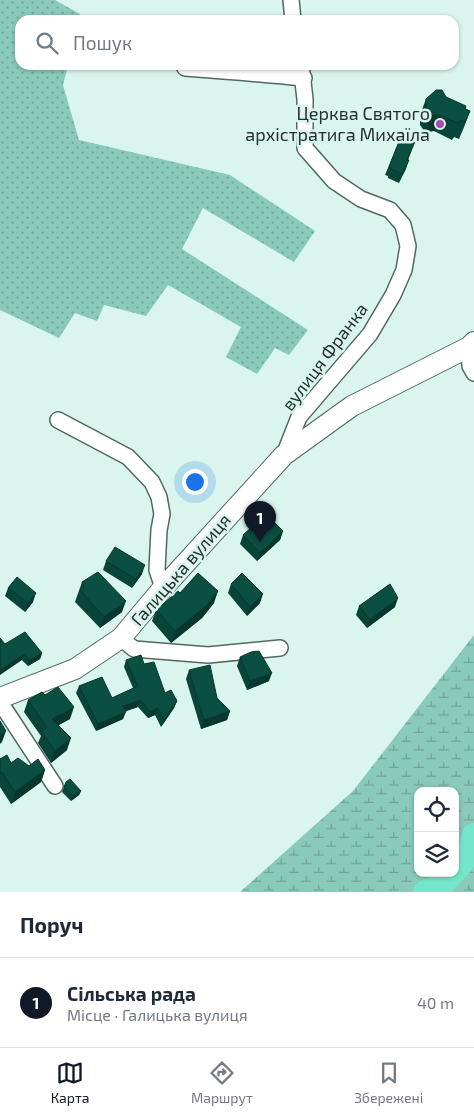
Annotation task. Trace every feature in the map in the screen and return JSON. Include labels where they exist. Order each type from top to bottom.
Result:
[{"type":"main road","name":"Галицька вулиця","points":[[0,700],[75,669],[121,638],[163,588],[284,455],[352,406],[472,345]]},
{"type":"street","points":[[291,0],[292,15]]},
{"type":"street","points":[[205,70],[234,73],[303,72]]},
{"type":"street","name":"вулиця Франка","points":[[284,455],[299,418],[370,334],[379,319],[393,295],[404,270],[408,246],[403,225],[390,210],[361,199],[334,182],[305,148],[303,72]]},
{"type":"street","points":[[472,345],[470,366],[474,373]]},
{"type":"street","points":[[58,420],[128,457],[152,482],[159,497],[162,514],[158,539],[157,570],[163,588]]},
{"type":"street","points":[[121,638],[134,649],[208,655],[280,648]]},
{"type":"street","name":"Галицька вулиця","points":[[0,700],[55,786]]},
{"type":"green space","points":[[0,0],[55,0],[80,14],[15,15],[15,70],[67,70],[63,85],[79,140],[230,175],[315,231],[294,262],[203,208],[182,249],[308,330],[289,355],[275,348],[257,374],[226,357],[241,327],[168,285],[146,316],[104,305],[97,321],[75,313],[59,338],[0,310]]},
{"type":"green space","points":[[474,635],[474,892],[240,892],[353,791]]},
{"type":"building","points":[[436,90],[442,90],[446,97],[466,106],[465,109],[470,111],[465,122],[460,120],[458,123],[440,115],[431,115],[426,109],[426,99]]},
{"type":"building","points":[[402,134],[416,139],[402,174],[389,167]]},
{"type":"building","points":[[266,514],[283,531],[260,553],[243,535]]},
{"type":"building","points":[[115,547],[145,565],[136,579],[106,561]]},
{"type":"building","points":[[98,572],[126,601],[104,617],[80,590],[84,587],[82,582]]},
{"type":"building","points":[[198,573],[218,591],[206,606],[175,631],[156,610],[178,591],[180,593]]},
{"type":"building","points":[[242,573],[263,594],[250,607],[231,584]]},
{"type":"building","points":[[17,577],[36,593],[28,603],[8,588]]},
{"type":"building","points":[[390,584],[398,598],[370,620],[359,606]]},
{"type":"building","points":[[25,632],[42,653],[30,660],[24,654],[0,670],[0,638],[5,644]]},
{"type":"building","points":[[259,651],[272,673],[250,681],[240,657]]},
{"type":"building","points":[[141,655],[144,664],[154,662],[165,693],[171,690],[177,701],[164,720],[158,708],[150,712],[141,700],[123,706],[126,712],[98,724],[79,686],[102,677],[112,698],[138,686],[126,660]]},
{"type":"building","points":[[210,665],[217,698],[230,711],[204,720],[189,670]]},
{"type":"building","points":[[58,687],[74,707],[52,719],[71,738],[55,751],[42,732],[47,727],[28,700],[42,692],[45,695]]},
{"type":"building","points":[[0,721],[6,731],[0,735]]},
{"type":"building","points":[[7,755],[11,763],[18,758],[29,766],[38,759],[45,770],[15,792],[2,772],[0,774],[0,759]]},
{"type":"building","points":[[70,779],[81,791],[73,797],[64,787]]},
{"type":"waterway","points":[[459,866],[467,854],[474,835]]},
{"type":"waterway","points":[[425,892],[443,884],[449,877]]},
{"type":"place","name":"Церква Святого архістратига Михаїла","points":[[440,124]]},
{"type":"place","name":"Сільська рада","points":[[260,542]]}]
